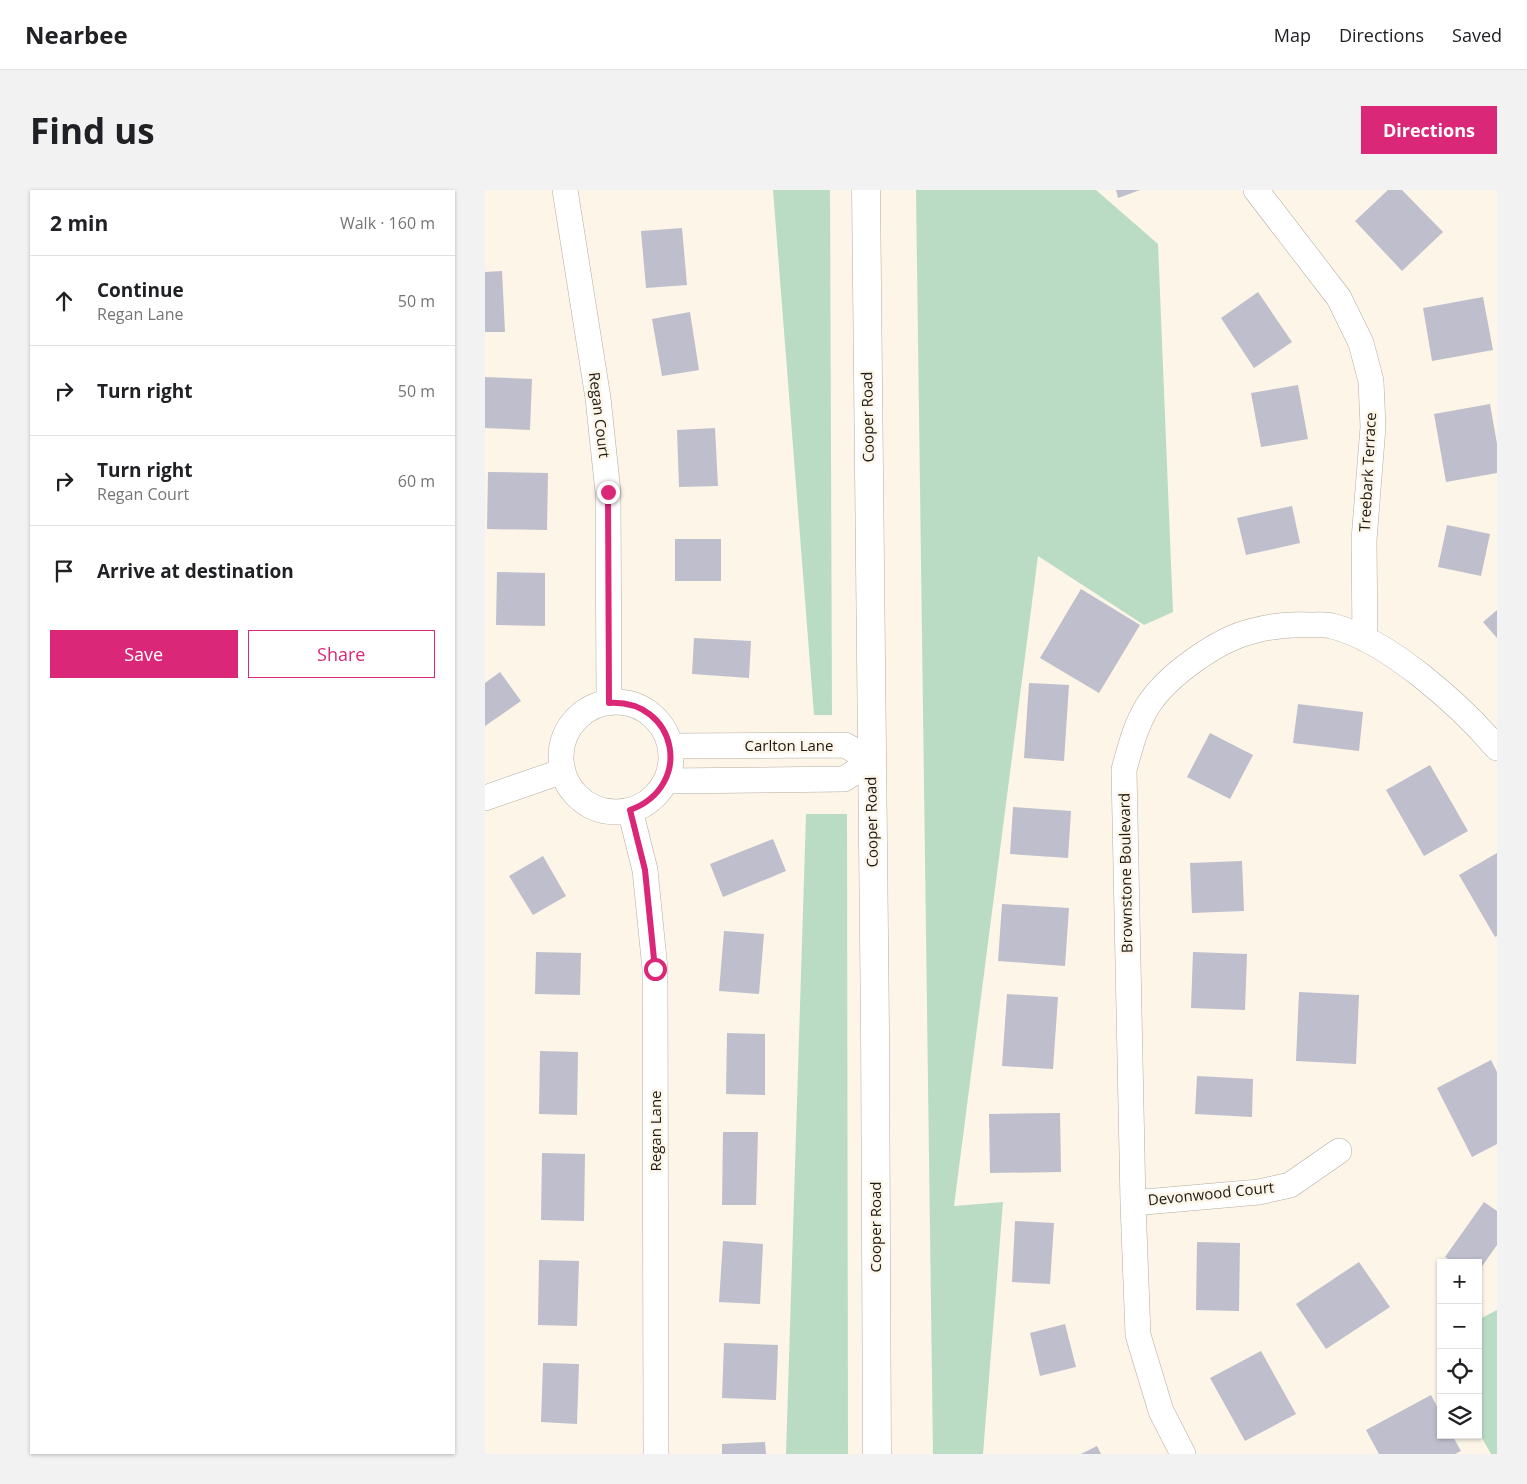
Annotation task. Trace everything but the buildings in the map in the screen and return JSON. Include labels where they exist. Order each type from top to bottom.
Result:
[{"type":"street","name":"Regan Court","points":[[565,190],[598,398],[608,492],[609,703]]},
{"type":"street","name":"Cooper Road","points":[[866,190],[877,1454]]},
{"type":"street","name":"Treebark Terrace","points":[[1256,190],[1339,298],[1361,343],[1371,381],[1373,427],[1364,540],[1365,639]]},
{"type":"street","name":"Brownstone Boulevard","points":[[1183,1454],[1161,1411],[1138,1335],[1133,1202],[1124,770],[1133,735],[1148,705],[1175,675],[1216,646],[1251,631],[1292,624],[1331,625],[1365,639],[1415,670],[1485,734],[1497,748]]},
{"type":"street","points":[[609,703],[632,705],[653,716],[660,725],[670,746],[670,770],[666,781],[651,800],[630,810],[611,812],[593,807],[571,788],[563,771],[561,755],[564,740],[570,726],[581,715],[594,707],[609,703]]},
{"type":"street","name":"Carlton Lane","points":[[670,746],[845,745],[872,761]]},
{"type":"street","points":[[666,781],[844,779],[872,761]]},
{"type":"street","points":[[485,798],[563,771]]},
{"type":"street","name":"Regan Lane","points":[[630,810],[645,870],[655,969],[656,1454]]},
{"type":"street","name":"Devonwood Court","points":[[1133,1202],[1259,1192],[1290,1184],[1339,1151]]},
{"type":"green space","points":[[773,190],[830,190],[832,715],[814,715]]},
{"type":"green space","points":[[916,190],[1096,190],[1158,244],[1173,612],[1144,625],[1038,556],[954,1206],[1003,1202],[983,1454],[933,1454]]},
{"type":"green space","points":[[806,814],[847,814],[848,1454],[786,1454]]},
{"type":"green space","points":[[1497,1310],[1497,1454],[1491,1454],[1482,1438],[1482,1318]]},
{"type":"route","points":[[608,492],[609,703],[620,702],[632,705],[653,716],[666,735],[670,746],[670,770],[666,781],[651,800],[630,810],[645,870],[655,969]]}]
